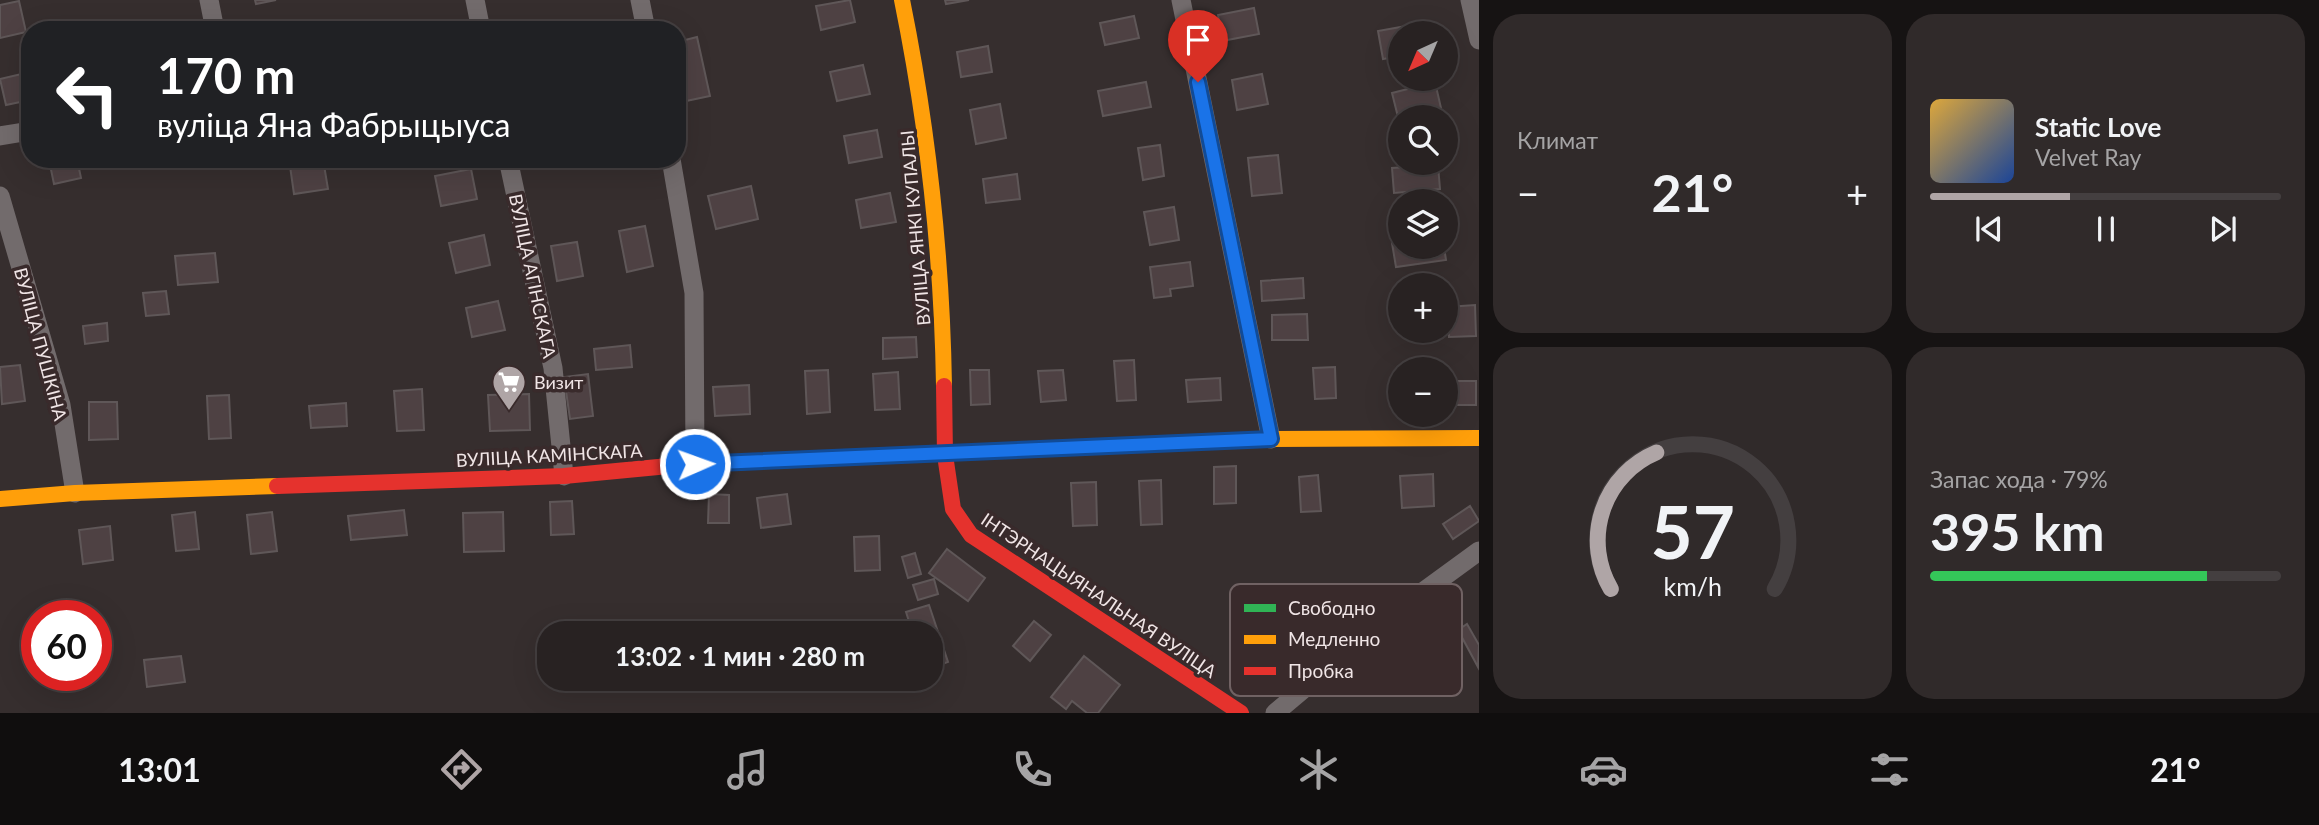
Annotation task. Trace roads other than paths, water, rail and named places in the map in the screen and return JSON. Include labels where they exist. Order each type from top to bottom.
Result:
[{"type":"main road","name":"ВУЛІЦА ЯНКІ КУПАЛЫ","points":[[902,0],[921,92],[942,283],[945,455]]},
{"type":"main road","name":"ВУЛІЦА КАМІНСКАГА","points":[[0,499],[75,493],[564,476],[695,464],[1271,439],[1479,438]]},
{"type":"main road","name":"ІНТЭРНАЦЫЯНАЛЬНАЯ ВУЛІЦА","points":[[945,455],[953,509],[971,535],[1241,713]]},
{"type":"street","points":[[209,0],[213,21]]},
{"type":"street","points":[[475,0],[479,21]]},
{"type":"street","points":[[640,0],[644,21]]},
{"type":"street","points":[[1181,0],[1271,439]]},
{"type":"street","points":[[1469,0],[1479,40]]},
{"type":"street","points":[[0,136],[21,132]]},
{"type":"street","name":"ВУЛІЦА АГІНСКАГА","points":[[510,168],[553,368],[564,476]]},
{"type":"street","points":[[673,168],[694,293],[695,464]]},
{"type":"street","name":"ВУЛІЦА ПУШКІНА","points":[[0,196],[61,405],[75,493]]},
{"type":"street","points":[[1434,584],[1479,551]]},
{"type":"street","points":[[1275,713],[1295,696]]},
{"type":"place","name":"Визит","points":[[509,412]]}]
